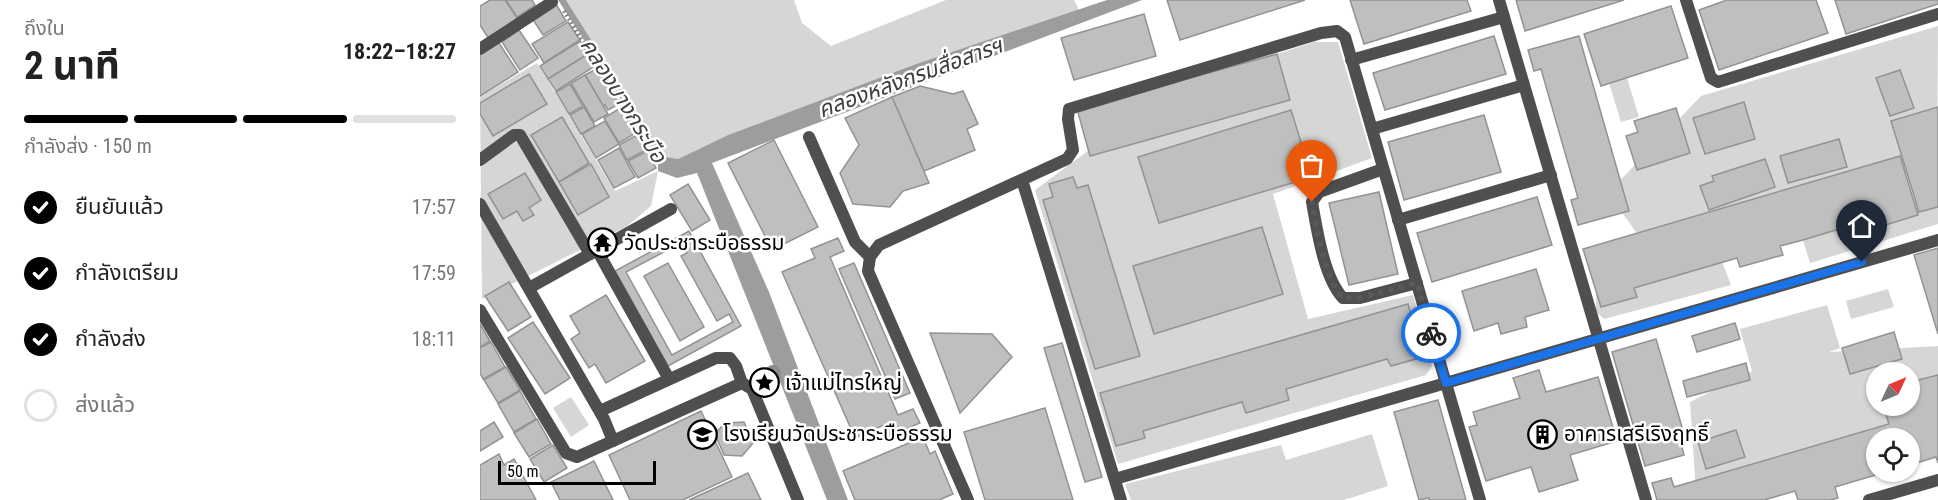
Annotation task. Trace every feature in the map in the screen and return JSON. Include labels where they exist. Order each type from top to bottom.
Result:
[{"type":"street","points":[[1499,0],[1646,500]]},
{"type":"street","points":[[1686,0],[1711,78],[1718,82],[1938,14]]},
{"type":"street","points":[[480,49],[555,3]]},
{"type":"street","points":[[1351,60],[1504,17]]},
{"type":"street","points":[[968,500],[868,271],[870,257],[879,245],[1067,159],[1073,150],[1068,119],[1069,109],[1321,33],[1337,31],[1345,37],[1480,500]]},
{"type":"street","points":[[1372,129],[1524,85]]},
{"type":"street","points":[[480,160],[513,135],[520,135],[669,379]]},
{"type":"street","points":[[809,137],[855,242],[870,257]]},
{"type":"street","points":[[1383,169],[1319,192],[1312,202],[1318,236],[1336,290],[1343,298],[1360,298],[1417,283]]},
{"type":"street","points":[[1398,220],[1551,175]]},
{"type":"street","points":[[1022,180],[1121,500]]},
{"type":"street","points":[[480,204],[600,411],[613,441]]},
{"type":"street","points":[[529,288],[671,210]]},
{"type":"street","points":[[1115,479],[1938,240]]},
{"type":"street","points":[[480,310],[566,453],[577,457],[742,383]]},
{"type":"street","points":[[600,411],[716,358],[730,358],[736,366],[742,383],[752,389],[798,500]]},
{"type":"street","points":[[1869,500],[1938,480]]},
{"type":"path","points":[[555,3],[655,161]]},
{"type":"shaded area","points":[[566,0],[794,0],[802,23],[831,46],[946,0],[1074,0],[1079,10],[916,64],[728,135],[678,159],[667,157],[654,140]]},
{"type":"shaded area","points":[[1938,26],[1937,166],[1641,239],[1608,193],[1701,96]]},
{"type":"shaded area","points":[[1314,42],[1338,42],[1372,158],[1273,194],[1308,319],[1413,295],[1432,366],[1426,375],[1118,464],[1035,190],[1104,139],[1277,54]]},
{"type":"shaded area","points":[[537,63],[615,191],[658,171],[651,206],[626,227],[482,299],[480,97]]},
{"type":"shaded area","points":[[1627,78],[1639,117],[1621,122],[1609,83]]},
{"type":"shaded area","points":[[1938,199],[1938,224],[1810,263],[1803,240]]},
{"type":"shaded area","points":[[1722,262],[1731,285],[1604,319],[1596,312],[1596,291],[1601,307],[1636,297],[1634,288]]},
{"type":"shaded area","points":[[1888,289],[1894,307],[1851,319],[1846,301]]},
{"type":"shaded area","points":[[1827,305],[1840,348],[1829,352],[1938,346],[1938,424],[1920,428],[1866,428],[1866,444],[1696,493],[1690,402],[1752,371],[1740,329]]},
{"type":"shaded area","points":[[571,397],[589,425],[571,437],[553,408]]},
{"type":"shaded area","points":[[1372,434],[1388,486],[1344,500],[1131,500],[1125,484],[1281,445],[1286,460]]},
{"type":"water","points":[[558,0],[566,0],[654,140],[667,157],[678,159],[728,135],[916,64],[1107,0],[1142,0],[712,163],[769,292],[848,500],[827,500],[697,173],[677,178],[658,171],[658,164],[608,77]]},
{"type":"building","points":[[490,0],[505,0],[519,21],[489,39],[480,25],[480,6]]},
{"type":"building","points":[[506,0],[532,0],[535,5],[517,17]]},
{"type":"building","points":[[1167,0],[1305,0],[1180,40]]},
{"type":"building","points":[[1350,0],[1467,0],[1471,11],[1364,44]]},
{"type":"building","points":[[1516,0],[1624,0],[1525,31]]},
{"type":"building","points":[[1727,0],[1816,0],[1828,33],[1719,70],[1699,10]]},
{"type":"building","points":[[1835,0],[1938,0],[1938,4],[1846,34]]},
{"type":"building","points":[[556,4],[566,21],[543,35],[532,18]]},
{"type":"building","points":[[1671,6],[1688,58],[1601,86],[1584,34]]},
{"type":"building","points":[[1144,14],[1156,56],[1074,80],[1061,38]]},
{"type":"building","points":[[568,22],[580,40],[544,63],[532,44]]},
{"type":"building","points":[[519,30],[538,58],[520,70],[502,42]]},
{"type":"building","points":[[1494,36],[1506,74],[1385,110],[1373,73]]},
{"type":"building","points":[[1579,36],[1629,211],[1578,225],[1571,200],[1578,198],[1541,69],[1534,71],[1528,50]]},
{"type":"building","points":[[497,40],[518,72],[480,96],[480,51]]},
{"type":"building","points":[[580,41],[588,54],[548,79],[540,66]]},
{"type":"building","points":[[588,54],[595,66],[556,91],[548,79]]},
{"type":"building","points":[[1277,54],[1290,100],[1090,156],[1077,109]]},
{"type":"building","points":[[598,68],[619,104],[608,110],[605,105],[603,106],[585,75]]},
{"type":"building","points":[[1900,70],[1914,108],[1890,116],[1876,78]]},
{"type":"building","points":[[529,74],[547,104],[493,136],[480,114],[480,103]]},
{"type":"building","points":[[585,75],[608,114],[594,122],[571,83]]},
{"type":"building","points":[[570,84],[583,106],[569,114],[556,92]]},
{"type":"building","points":[[920,86],[953,94],[963,91],[978,124],[967,129],[975,150],[924,171],[892,97]]},
{"type":"building","points":[[892,97],[929,183],[903,191],[890,207],[853,204],[840,173],[859,145],[845,118]]},
{"type":"building","points":[[1744,102],[1755,139],[1705,154],[1693,118]]},
{"type":"building","points":[[584,107],[595,126],[581,134],[570,115]]},
{"type":"building","points":[[622,107],[636,133],[619,143],[604,118]]},
{"type":"building","points":[[1938,107],[1938,207],[1919,212],[1891,121]]},
{"type":"building","points":[[1676,108],[1690,153],[1637,170],[1626,136],[1638,132],[1634,121]]},
{"type":"building","points":[[1291,110],[1312,177],[1159,223],[1138,157]]},
{"type":"building","points":[[1484,115],[1501,172],[1404,200],[1388,142]]},
{"type":"building","points":[[562,117],[589,163],[559,182],[531,135]]},
{"type":"building","points":[[605,121],[619,144],[596,158],[582,134]]},
{"type":"building","points":[[637,135],[646,150],[627,160],[619,145]]},
{"type":"building","points":[[1839,139],[1847,167],[1788,183],[1780,156]]},
{"type":"building","points":[[774,140],[818,227],[772,250],[728,163]]},
{"type":"building","points":[[619,148],[635,177],[614,188],[598,160]]},
{"type":"building","points":[[647,151],[656,168],[638,178],[628,161]]},
{"type":"building","points":[[1900,156],[1918,215],[1882,226],[1879,217],[1780,246],[1783,255],[1740,267],[1737,258],[1634,288],[1637,297],[1601,307],[1583,249]]},
{"type":"building","points":[[1765,159],[1775,187],[1709,210],[1700,186],[1714,181],[1712,176]]},
{"type":"building","points":[[591,164],[609,197],[578,215],[559,182]]},
{"type":"building","points":[[525,173],[541,200],[529,208],[534,215],[523,221],[517,211],[503,219],[488,194]]},
{"type":"building","points":[[1073,177],[1077,188],[1088,185],[1140,356],[1095,369],[1043,200],[1053,197],[1049,184]]},
{"type":"building","points":[[688,184],[710,220],[692,231],[670,195]]},
{"type":"building","points":[[1379,192],[1398,274],[1349,285],[1329,203]]},
{"type":"building","points":[[1537,197],[1552,245],[1432,282],[1417,233]]},
{"type":"building","points":[[1262,227],[1283,294],[1154,334],[1133,266]]},
{"type":"building","points":[[689,231],[741,326],[668,366],[615,271]],"holes":[[[681,243],[687,253],[681,256],[717,321],[729,314],[733,322],[672,355],[626,272]]]},
{"type":"building","points":[[838,238],[844,251],[830,257],[898,415],[913,409],[920,423],[890,436],[886,424],[855,438],[782,272],[815,258],[811,249]]},
{"type":"building","points":[[1938,248],[1938,334],[1914,255]]},
{"type":"building","points":[[668,263],[704,327],[680,341],[644,276]]},
{"type":"building","points":[[854,263],[910,393],[895,399],[839,269]]},
{"type":"building","points":[[1536,269],[1549,310],[1525,317],[1527,327],[1501,334],[1498,323],[1474,331],[1462,291]]},
{"type":"building","points":[[509,282],[531,317],[508,331],[485,296]]},
{"type":"building","points":[[606,295],[645,361],[606,383],[595,364],[589,368],[571,339],[580,333],[570,316]]},
{"type":"building","points":[[1408,304],[1423,357],[1391,366],[1387,359],[1286,389],[1289,400],[1246,413],[1242,402],[1143,431],[1145,438],[1116,446],[1100,393]]},
{"type":"building","points":[[533,322],[570,378],[545,394],[508,338]]},
{"type":"building","points":[[1735,323],[1740,339],[1697,352],[1692,336]]},
{"type":"building","points":[[480,324],[490,341],[480,347]]},
{"type":"building","points":[[1894,332],[1902,359],[1892,362],[1866,362],[1866,369],[1850,374],[1842,348]]},
{"type":"building","points":[[930,333],[992,334],[1012,357],[960,413]]},
{"type":"building","points":[[1656,339],[1682,427],[1677,428],[1684,455],[1645,466],[1612,352]]},
{"type":"building","points":[[491,342],[505,367],[483,379],[480,373],[480,348]]},
{"type":"building","points":[[1062,343],[1102,477],[1085,482],[1044,348]]},
{"type":"building","points":[[1746,363],[1750,380],[1687,397],[1683,381]]},
{"type":"building","points":[[506,367],[520,390],[498,403],[484,380]]},
{"type":"building","name":"อาคารเสรีเริงฤทธิ์","points":[[1539,370],[1546,392],[1598,377],[1617,441],[1570,455],[1578,480],[1539,492],[1531,467],[1486,481],[1469,427],[1477,425],[1473,412],[1520,398],[1513,378]]},
{"type":"building","points":[[1938,375],[1938,463],[1936,457],[1920,462],[1920,428],[1875,428],[1889,424],[1886,416],[1920,416],[1920,380]]},
{"type":"building","points":[[520,391],[536,419],[514,432],[498,404]]},
{"type":"building","points":[[1438,400],[1466,500],[1429,500],[1429,498],[1419,500],[1394,412]]},
{"type":"building","points":[[1045,408],[1073,500],[985,500],[964,432]]},
{"type":"building","points":[[701,411],[732,477],[683,500],[630,500],[609,455]]},
{"type":"building","points":[[537,419],[551,444],[529,457],[514,433]]},
{"type":"building","points":[[494,422],[503,437],[480,451],[480,431]]},
{"type":"building","points":[[744,422],[753,443],[742,456],[724,455],[715,434],[725,423]]},
{"type":"building","points":[[1736,430],[1745,457],[1706,469],[1698,442]]},
{"type":"building","points":[[1866,431],[1866,478],[1835,487],[1838,498],[1798,500],[1795,491],[1764,500],[1657,500],[1652,483],[1671,478],[1674,487]]},
{"type":"building","points":[[923,437],[930,454],[935,451],[953,494],[939,500],[855,500],[843,471]]},
{"type":"building","points":[[553,445],[567,468],[544,482],[530,459]]},
{"type":"building","points":[[499,454],[504,465],[514,459],[536,500],[480,500],[480,465]]},
{"type":"building","points":[[594,461],[613,500],[560,500],[551,482]]},
{"type":"building","points":[[748,473],[761,500],[689,500]]},
{"type":"way so far","points":[[1312,202],[1318,236],[1336,290],[1343,298],[1360,298],[1417,283],[1431,333]]},
{"type":"place","name":"วัดประชาระบือธรรม","points":[[603,243]]},
{"type":"place","name":"เจ้าแม่ไทรใหญ่","points":[[764,383]]},
{"type":"place","name":"โรงเรียนวัดประชาระบือธรรม","points":[[702,434]]},
{"type":"place","name":"อาคารเสรีเริงฤทธิ์","points":[[1543,434]]},
{"type":"route","points":[[1431,333],[1446,383],[1862,262]]},
{"type":"water label","name":"คลองหลังกรมสื่อสารฯ","points":[[910,77]]},
{"type":"water label","name":"คลองบางกระบือ","points":[[624,100]]}]
